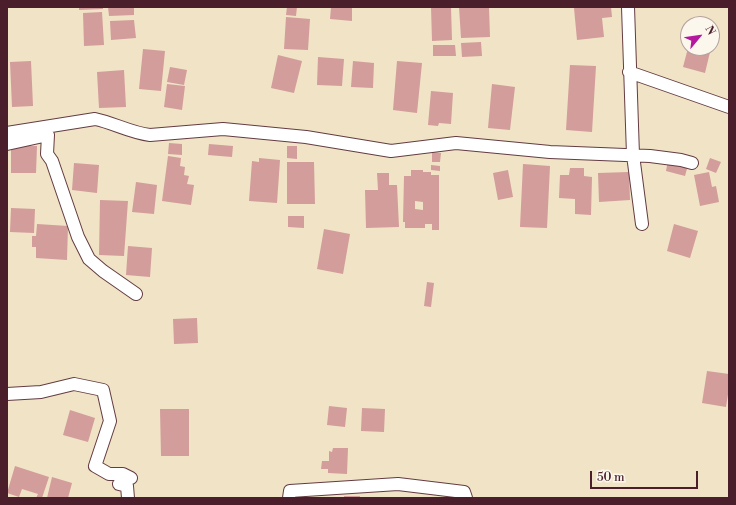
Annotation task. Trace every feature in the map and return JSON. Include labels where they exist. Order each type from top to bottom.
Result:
[{"type":"street","points":[[628,7],[633,155],[642,224]]},
{"type":"street","points":[[629,72],[729,107]]},
{"type":"street","points":[[7,133],[95,119],[106,121],[138,134],[150,135],[223,129],[306,137],[391,151],[456,143],[550,152],[650,156],[692,163]]},
{"type":"street","points":[[7,144],[48,135],[47,154],[52,161],[78,237],[89,258],[103,271],[136,294]]},
{"type":"street","points":[[7,394],[41,392],[74,384],[103,390],[110,421],[95,466],[110,474],[123,474],[131,478],[119,484],[127,486],[128,498]]},
{"type":"street","points":[[289,498],[290,491],[398,484],[464,492],[466,498]]},
{"type":"building","points":[[79,7],[103,7],[103,9],[79,10]]},
{"type":"building","points":[[108,7],[134,7],[134,15],[109,16]]},
{"type":"building","points":[[287,7],[297,7],[296,16],[286,15]]},
{"type":"building","points":[[331,7],[352,7],[352,21],[330,19]]},
{"type":"building","points":[[431,7],[451,7],[452,40],[432,41]]},
{"type":"building","points":[[459,7],[489,7],[490,37],[461,38]]},
{"type":"building","points":[[611,7],[612,17],[602,18],[604,37],[577,40],[574,8]]},
{"type":"building","points":[[102,12],[104,45],[84,46],[83,13]]},
{"type":"building","points":[[286,17],[310,19],[308,50],[284,49]]},
{"type":"building","points":[[134,20],[136,38],[111,40],[110,21]]},
{"type":"building","points":[[481,42],[482,56],[462,57],[461,43]]},
{"type":"building","points":[[433,45],[455,45],[456,56],[433,56]]},
{"type":"building","points":[[143,49],[165,51],[161,91],[139,89]]},
{"type":"building","points":[[278,55],[302,61],[294,93],[271,88]]},
{"type":"building","points":[[686,56],[709,56],[705,73],[683,67]]},
{"type":"building","points":[[318,57],[344,59],[342,86],[317,85]]},
{"type":"building","points":[[31,61],[33,106],[12,107],[10,62]]},
{"type":"building","points":[[353,61],[374,63],[373,88],[351,87]]},
{"type":"building","points":[[397,61],[422,63],[417,113],[393,110]]},
{"type":"building","points":[[570,65],[596,66],[592,132],[566,130]]},
{"type":"building","points":[[170,67],[187,70],[184,85],[167,82]]},
{"type":"building","points":[[124,70],[126,107],[99,108],[97,72]]},
{"type":"building","points":[[167,84],[185,86],[182,110],[164,107]]},
{"type":"building","points":[[492,84],[515,87],[510,130],[488,128]]},
{"type":"building","points":[[431,91],[453,93],[451,124],[439,123],[438,126],[428,125]]},
{"type":"building","points":[[169,143],[182,144],[182,155],[168,154]]},
{"type":"building","points":[[209,144],[233,146],[232,157],[208,155]]},
{"type":"building","points":[[11,146],[37,146],[36,173],[11,173]]},
{"type":"building","points":[[287,146],[297,146],[297,159],[287,158]]},
{"type":"building","points":[[432,152],[441,153],[440,162],[432,162]]},
{"type":"building","points":[[168,156],[181,158],[180,166],[185,167],[184,175],[189,176],[187,184],[194,185],[191,205],[162,201]]},
{"type":"building","points":[[259,158],[280,160],[277,203],[249,201],[252,161],[259,162]]},
{"type":"building","points":[[710,158],[721,162],[716,173],[706,169]]},
{"type":"building","points":[[668,160],[688,165],[685,176],[666,171]]},
{"type":"building","points":[[287,162],[314,162],[315,204],[287,204]]},
{"type":"building","points":[[74,163],[99,165],[97,193],[72,190]]},
{"type":"building","points":[[523,164],[550,166],[547,228],[520,227]]},
{"type":"building","points":[[431,165],[440,166],[440,171],[431,170]]},
{"type":"building","points":[[570,168],[584,168],[584,176],[592,177],[591,215],[575,214],[575,199],[559,198],[560,175],[569,175]]},
{"type":"building","points":[[411,170],[423,170],[423,172],[431,172],[431,175],[439,175],[439,230],[432,230],[432,224],[425,224],[425,228],[405,228],[405,222],[403,222],[404,176],[411,176]],"holes":[[[415,201],[423,202],[423,210],[415,209]]]},
{"type":"building","points":[[508,170],[513,197],[498,200],[493,173]]},
{"type":"building","points":[[629,172],[630,200],[599,202],[598,173]]},
{"type":"building","points":[[709,172],[712,187],[716,186],[719,202],[700,206],[694,175]]},
{"type":"building","points":[[377,173],[389,173],[389,185],[397,185],[399,227],[366,228],[365,190],[378,190]]},
{"type":"building","points":[[136,182],[157,185],[154,214],[132,212]]},
{"type":"building","points":[[100,200],[128,201],[124,256],[99,255]]},
{"type":"building","points":[[11,208],[35,209],[34,233],[10,232]]},
{"type":"building","points":[[288,216],[304,216],[304,228],[288,227]]},
{"type":"building","points":[[37,224],[68,226],[67,260],[36,258],[36,247],[32,247],[32,236],[36,236]]},
{"type":"building","points":[[674,224],[698,231],[690,258],[667,251]]},
{"type":"building","points":[[324,229],[350,234],[343,274],[317,269]]},
{"type":"building","points":[[128,246],[152,248],[150,277],[126,275]]},
{"type":"building","points":[[427,282],[434,283],[431,307],[424,306]]},
{"type":"building","points":[[197,318],[198,343],[174,344],[173,319]]},
{"type":"building","points":[[707,371],[729,374],[729,388],[726,407],[702,403]]},
{"type":"building","points":[[329,406],[347,408],[345,427],[327,425]]},
{"type":"building","points":[[362,408],[385,409],[384,432],[361,431]]},
{"type":"building","points":[[160,409],[189,409],[189,456],[161,456]]},
{"type":"building","points":[[70,410],[95,418],[88,442],[63,435]]},
{"type":"building","points":[[333,448],[348,448],[347,474],[328,473],[328,469],[321,469],[322,461],[329,461],[329,451],[332,452]]},
{"type":"building","points":[[15,466],[49,477],[42,498],[36,498],[38,494],[22,489],[19,497],[7,493]]},
{"type":"building","points":[[52,477],[72,483],[68,498],[47,498]]},
{"type":"building","points":[[344,496],[360,496],[360,498],[344,498]]}]
